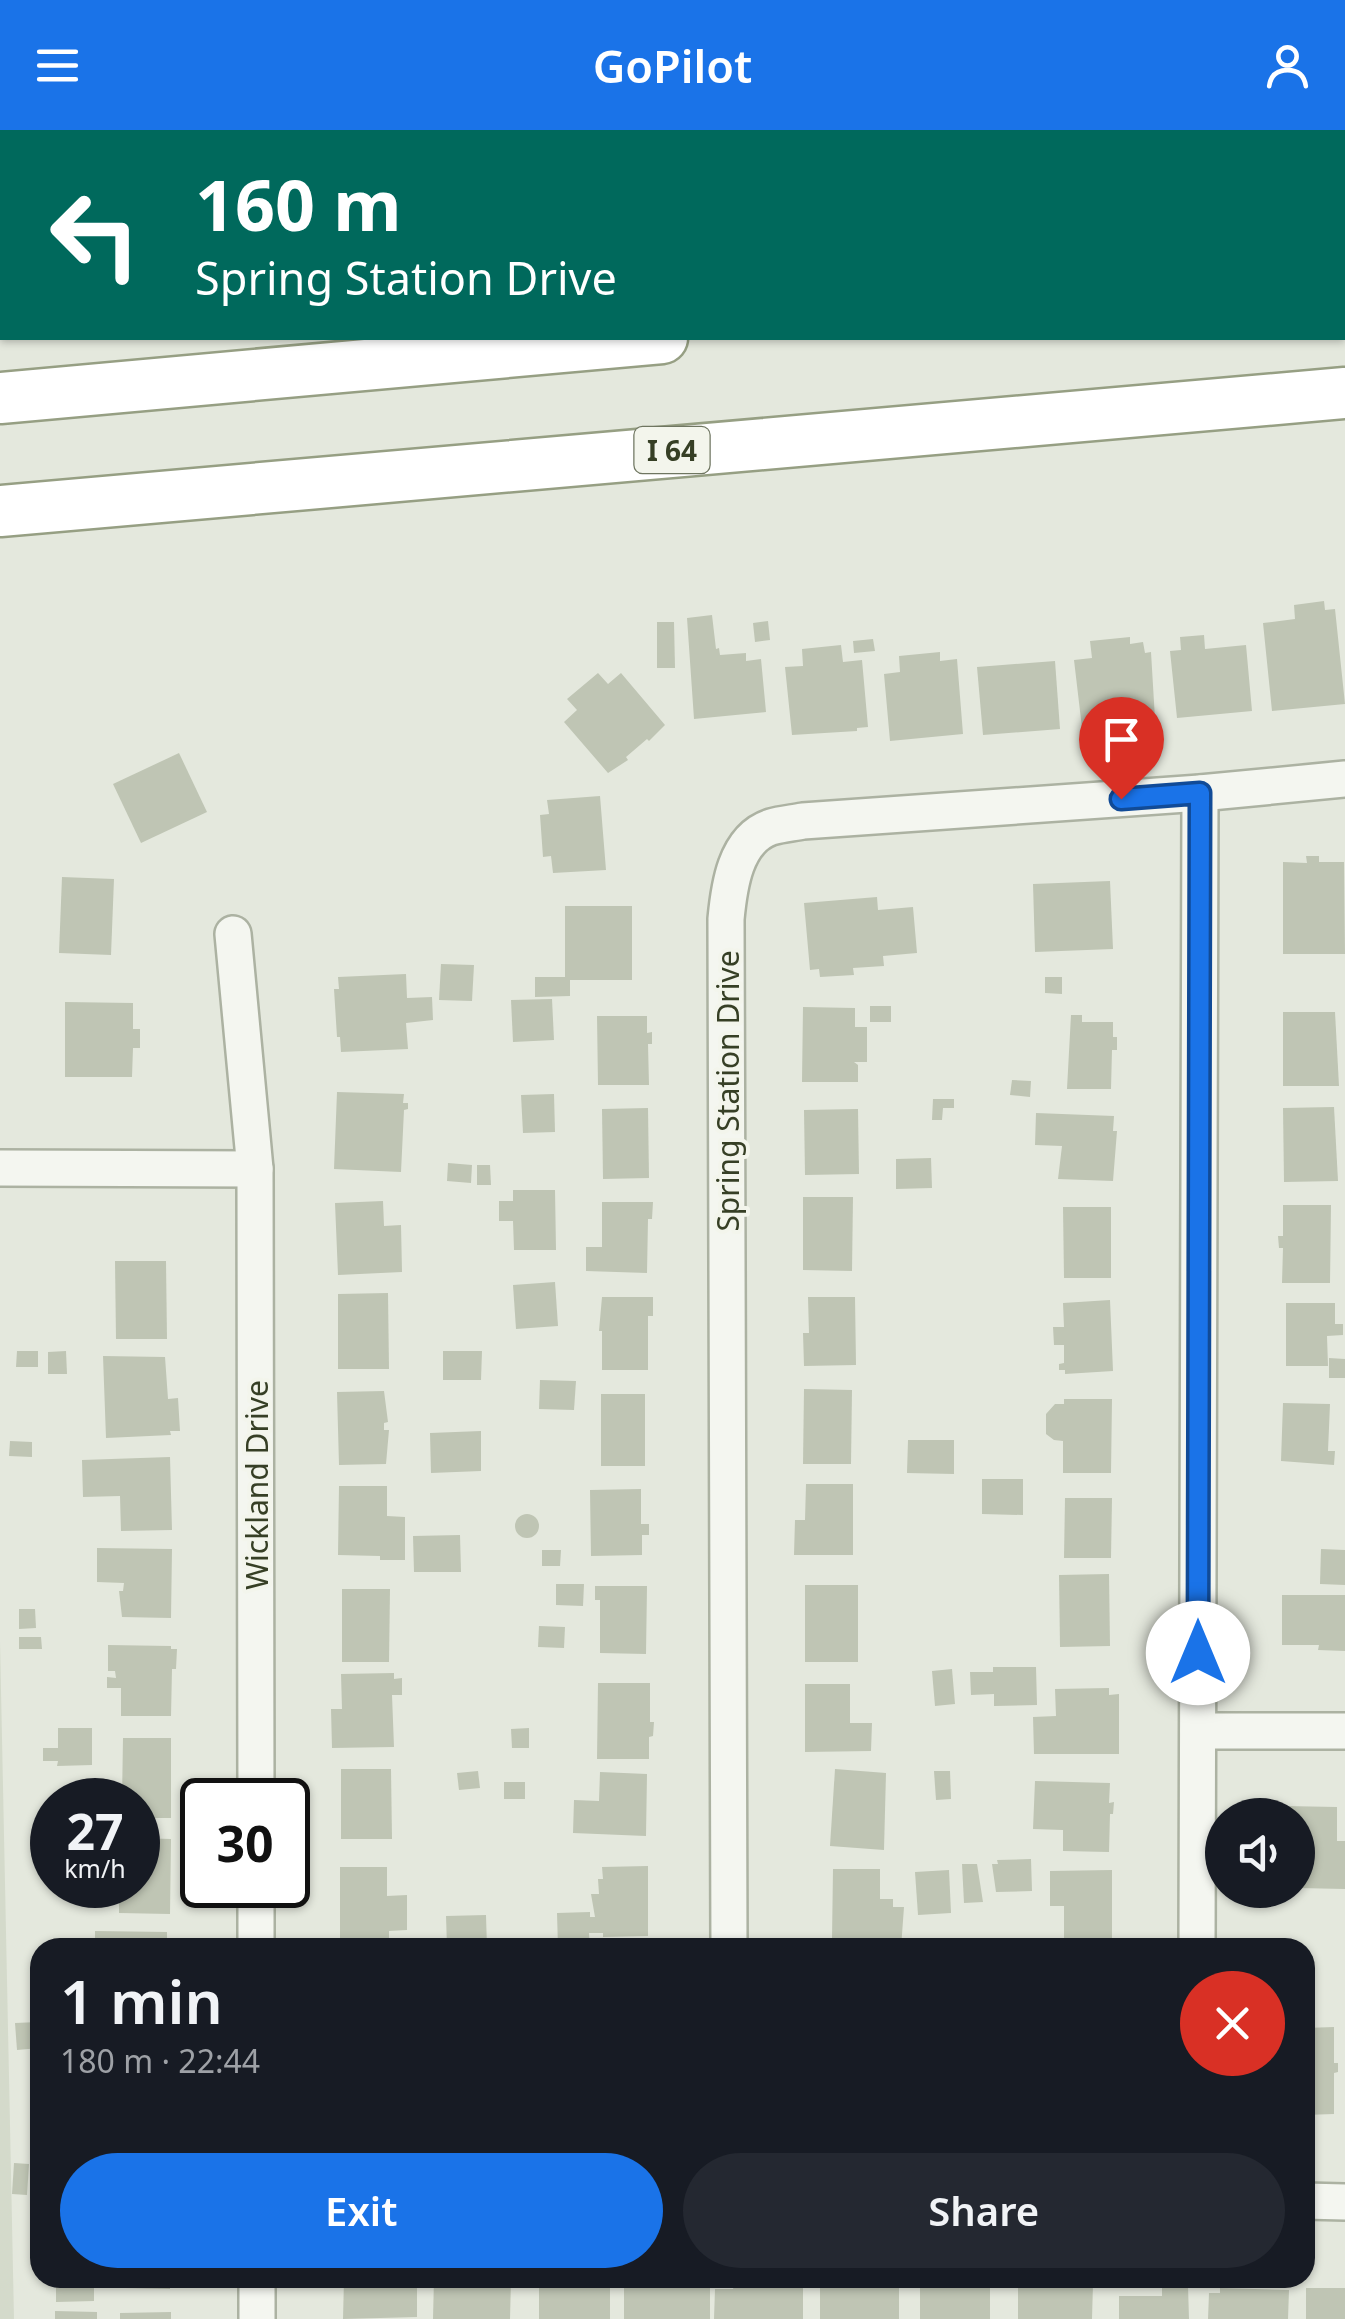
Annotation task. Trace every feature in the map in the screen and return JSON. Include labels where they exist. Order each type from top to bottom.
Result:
[{"type":"highway","points":[[0,398],[640,340]]},
{"type":"highway","name":"I 64","points":[[0,511],[1345,393]]},
{"type":"street","name":"Spring Station Drive","points":[[730,1938],[726,919],[729,889],[739,858],[757,834],[803,821],[1345,780]]},
{"type":"street","points":[[1197,1938],[1200,793]]},
{"type":"street","name":"Wickland Drive","points":[[233,934],[256,1169],[256,1778]]},
{"type":"street","points":[[0,1168],[256,1169]]},
{"type":"street","points":[[1198,1731],[1345,1731]]},
{"type":"street","points":[[256,1908],[256,1938]]},
{"type":"street","points":[[1315,2202],[1345,2202]]},
{"type":"street","points":[[256,2288],[257,2319]]},
{"type":"shaded area","points":[[0,1641],[14,2319],[0,2319]]},
{"type":"building","points":[[1324,601],[1325,610],[1335,609],[1345,704],[1272,711],[1263,623],[1295,619],[1294,605]]},
{"type":"building","points":[[712,615],[720,655],[746,653],[746,661],[761,659],[766,712],[694,719],[687,618]]},
{"type":"building","points":[[768,621],[770,640],[755,642],[753,623]]},
{"type":"building","points":[[657,622],[674,622],[675,668],[657,668]]},
{"type":"building","points":[[1204,635],[1205,649],[1246,645],[1252,711],[1177,718],[1170,651],[1181,650],[1180,637]]},
{"type":"building","points":[[1130,637],[1130,644],[1143,642],[1145,653],[1151,652],[1155,719],[1082,728],[1074,660],[1092,658],[1090,641]]},
{"type":"building","points":[[873,639],[875,651],[854,653],[853,641]]},
{"type":"building","points":[[841,645],[843,662],[862,660],[868,727],[792,735],[785,667],[803,666],[802,649]]},
{"type":"building","points":[[940,652],[940,661],[957,659],[963,734],[890,741],[884,674],[900,672],[899,656]]},
{"type":"building","points":[[1055,661],[1060,729],[983,735],[977,667]]},
{"type":"building","points":[[598,673],[608,684],[621,673],[665,725],[608,773],[564,722],[577,710],[567,699]]},
{"type":"building","points":[[179,753],[207,812],[141,843],[113,784]]},
{"type":"building","points":[[600,796],[606,870],[553,873],[551,856],[543,857],[540,815],[549,814],[547,800]]},
{"type":"building","points":[[1306,856],[1319,856],[1319,862],[1344,862],[1345,954],[1283,954],[1283,862],[1307,863]]},
{"type":"building","points":[[62,877],[114,879],[111,955],[59,953]]},
{"type":"building","points":[[1110,881],[1113,949],[1035,952],[1033,884]]},
{"type":"building","points":[[877,897],[878,910],[913,907],[917,953],[883,956],[884,966],[853,968],[854,975],[820,977],[819,969],[810,970],[804,903]]},
{"type":"building","points":[[565,906],[632,906],[632,980],[570,980],[570,996],[535,997],[535,977],[565,977]]},
{"type":"building","points":[[441,964],[474,965],[472,1001],[439,1000]]},
{"type":"building","points":[[406,974],[407,998],[432,997],[433,1020],[406,1023],[408,1049],[341,1052],[334,989],[339,989],[338,977]]},
{"type":"building","points":[[1045,977],[1062,977],[1062,994],[1045,993]]},
{"type":"building","points":[[552,999],[554,1040],[513,1042],[511,1000]]},
{"type":"building","points":[[65,1002],[133,1003],[133,1029],[140,1029],[140,1048],[133,1048],[132,1077],[65,1077]]},
{"type":"building","points":[[870,1006],[891,1006],[891,1022],[870,1022]]},
{"type":"building","points":[[803,1007],[855,1008],[855,1027],[867,1027],[867,1062],[854,1062],[858,1065],[858,1082],[802,1082]]},
{"type":"building","points":[[1283,1012],[1335,1012],[1339,1086],[1283,1086]]},
{"type":"building","points":[[1071,1015],[1082,1015],[1082,1022],[1113,1022],[1117,1050],[1112,1050],[1111,1089],[1067,1089]]},
{"type":"building","points":[[597,1016],[647,1016],[647,1033],[652,1032],[652,1044],[648,1044],[649,1085],[598,1085]]},
{"type":"building","points":[[1012,1080],[1031,1081],[1030,1097],[1010,1095]]},
{"type":"building","points":[[337,1092],[404,1094],[403,1103],[408,1103],[408,1109],[404,1110],[401,1172],[334,1169]]},
{"type":"building","points":[[554,1094],[555,1132],[523,1133],[521,1095]]},
{"type":"building","points":[[933,1099],[954,1099],[954,1108],[943,1108],[942,1120],[932,1120]]},
{"type":"building","points":[[1334,1107],[1338,1181],[1284,1182],[1283,1108]]},
{"type":"building","points":[[648,1108],[649,1178],[603,1179],[602,1109]]},
{"type":"building","points":[[858,1109],[859,1174],[805,1175],[804,1110]]},
{"type":"building","points":[[1036,1113],[1114,1116],[1113,1131],[1117,1131],[1113,1181],[1058,1179],[1062,1146],[1035,1145]]},
{"type":"building","points":[[931,1158],[932,1188],[896,1189],[896,1159]]},
{"type":"building","points":[[448,1163],[472,1165],[471,1183],[447,1181]]},
{"type":"building","points":[[477,1165],[490,1165],[491,1185],[477,1185]]},
{"type":"building","points":[[513,1190],[555,1190],[556,1250],[514,1250],[513,1221],[499,1221],[499,1201],[513,1201]]},
{"type":"building","points":[[803,1197],[853,1197],[852,1271],[803,1270]]},
{"type":"building","points":[[383,1201],[384,1226],[401,1225],[402,1272],[338,1275],[335,1203]]},
{"type":"building","points":[[602,1202],[653,1202],[652,1219],[648,1219],[647,1273],[586,1271],[586,1247],[602,1247]]},
{"type":"building","points":[[1283,1205],[1331,1205],[1330,1283],[1282,1283],[1283,1248],[1279,1248],[1278,1236],[1283,1236]]},
{"type":"building","points":[[1063,1207],[1111,1207],[1111,1278],[1064,1278]]},
{"type":"building","points":[[115,1261],[166,1261],[167,1339],[116,1339]]},
{"type":"building","points":[[555,1282],[558,1326],[516,1329],[513,1285]]},
{"type":"building","points":[[388,1293],[389,1369],[338,1369],[338,1294]]},
{"type":"building","points":[[602,1297],[653,1297],[653,1316],[648,1316],[648,1370],[602,1370]]},
{"type":"building","points":[[808,1297],[855,1297],[856,1365],[804,1366],[803,1333],[809,1333]]},
{"type":"building","points":[[1110,1300],[1113,1371],[1065,1374],[1065,1370],[1059,1370],[1059,1364],[1064,1363],[1064,1345],[1054,1345],[1053,1327],[1064,1327],[1063,1303]]},
{"type":"building","points":[[1286,1303],[1335,1303],[1335,1324],[1343,1324],[1343,1335],[1327,1336],[1328,1366],[1286,1366]]},
{"type":"building","points":[[17,1351],[38,1351],[38,1367],[16,1367]]},
{"type":"building","points":[[66,1351],[67,1374],[48,1374],[48,1352]]},
{"type":"building","points":[[443,1351],[482,1351],[481,1380],[443,1380]]},
{"type":"building","points":[[103,1356],[165,1357],[168,1399],[178,1398],[180,1431],[170,1431],[171,1435],[106,1438]]},
{"type":"building","points":[[1329,1358],[1345,1359],[1345,1378],[1329,1378]]},
{"type":"building","points":[[540,1380],[576,1381],[574,1410],[539,1409]]},
{"type":"building","points":[[804,1389],[852,1390],[851,1464],[803,1464]]},
{"type":"building","points":[[384,1391],[388,1422],[384,1423],[384,1430],[389,1430],[386,1464],[339,1465],[337,1392]]},
{"type":"building","points":[[601,1394],[645,1394],[645,1466],[601,1466]]},
{"type":"building","points":[[1064,1399],[1112,1399],[1111,1473],[1063,1473],[1063,1441],[1046,1434],[1046,1414],[1055,1404],[1064,1404]]},
{"type":"building","points":[[1283,1403],[1330,1404],[1328,1451],[1335,1451],[1334,1465],[1281,1461]]},
{"type":"building","points":[[481,1431],[481,1471],[431,1473],[430,1433]]},
{"type":"building","points":[[908,1440],[954,1440],[954,1474],[907,1473]]},
{"type":"building","points":[[10,1441],[32,1442],[32,1457],[9,1456]]},
{"type":"building","points":[[170,1457],[172,1530],[121,1531],[120,1496],[83,1497],[82,1460]]},
{"type":"building","points":[[982,1479],[1023,1479],[1023,1515],[982,1514]]},
{"type":"building","points":[[806,1484],[853,1484],[853,1555],[794,1555],[795,1520],[805,1520]]},
{"type":"building","points":[[339,1486],[387,1486],[387,1516],[405,1517],[405,1560],[338,1555]]},
{"type":"building","points":[[641,1489],[641,1524],[649,1524],[649,1535],[642,1535],[642,1555],[591,1556],[590,1490]]},
{"type":"building","points":[[1065,1498],[1112,1498],[1111,1558],[1064,1558]]},
{"type":"building","points":[[527,1514],[539,1526],[527,1538],[515,1526]]},
{"type":"building","points":[[460,1535],[461,1572],[414,1572],[413,1536]]},
{"type":"building","points":[[97,1548],[172,1549],[171,1618],[122,1617],[119,1591],[123,1591],[124,1583],[97,1582]]},
{"type":"building","points":[[1321,1549],[1345,1550],[1345,1585],[1320,1584]]},
{"type":"building","points":[[542,1550],[561,1550],[560,1566],[542,1566]]},
{"type":"building","points":[[1109,1574],[1110,1646],[1060,1647],[1059,1575]]},
{"type":"building","points":[[556,1584],[584,1584],[583,1606],[556,1605]]},
{"type":"building","points":[[805,1585],[858,1585],[858,1662],[805,1662]]},
{"type":"building","points":[[595,1586],[647,1586],[646,1654],[600,1653],[600,1600],[595,1600]]},
{"type":"building","points":[[342,1589],[390,1589],[389,1662],[342,1662]]},
{"type":"building","points":[[1282,1595],[1345,1595],[1345,1651],[1318,1650],[1319,1645],[1282,1645]]},
{"type":"building","points":[[19,1609],[35,1609],[36,1628],[19,1629]]},
{"type":"building","points":[[539,1626],[565,1627],[564,1648],[538,1647]]},
{"type":"building","points":[[19,1637],[41,1637],[42,1649],[19,1649]]},
{"type":"building","points":[[108,1645],[177,1649],[176,1669],[172,1669],[171,1716],[121,1716],[121,1688],[107,1688],[107,1677],[116,1678],[115,1671],[108,1671]]},
{"type":"building","points":[[993,1667],[1036,1667],[1037,1705],[994,1706],[994,1694],[971,1695],[970,1672],[993,1672]]},
{"type":"building","points":[[952,1669],[955,1704],[935,1706],[932,1671]]},
{"type":"building","points":[[394,1673],[394,1679],[402,1678],[402,1695],[392,1695],[394,1747],[332,1748],[331,1709],[342,1709],[341,1674]]},
{"type":"building","points":[[598,1683],[650,1683],[650,1722],[654,1722],[649,1759],[597,1759]]},
{"type":"building","points":[[805,1684],[850,1684],[850,1723],[872,1723],[871,1751],[805,1752]]},
{"type":"building","points":[[1109,1688],[1109,1695],[1119,1694],[1119,1754],[1034,1754],[1033,1717],[1056,1716],[1055,1689]]},
{"type":"building","points":[[58,1728],[92,1728],[92,1765],[57,1766],[58,1761],[43,1761],[43,1748],[58,1748]]},
{"type":"building","points":[[529,1728],[529,1748],[512,1748],[511,1729]]},
{"type":"building","points":[[123,1738],[171,1738],[171,1818],[160,1818],[160,1778],[122,1778]]},
{"type":"building","points":[[341,1769],[391,1769],[392,1839],[341,1839]]},
{"type":"building","points":[[835,1769],[886,1773],[884,1850],[830,1846]]},
{"type":"building","points":[[478,1771],[480,1788],[459,1790],[457,1773]]},
{"type":"building","points":[[934,1771],[950,1771],[951,1799],[936,1800]]},
{"type":"building","points":[[600,1772],[647,1774],[646,1836],[573,1833],[574,1800],[599,1801]]},
{"type":"building","points":[[1035,1781],[1110,1783],[1109,1803],[1114,1802],[1109,1852],[1063,1851],[1063,1830],[1033,1829]]},
{"type":"building","points":[[504,1782],[525,1782],[525,1799],[504,1799]]},
{"type":"building","points":[[1315,1807],[1337,1807],[1337,1841],[1345,1841],[1345,1889],[1315,1888]]},
{"type":"building","points":[[160,1839],[171,1839],[170,1914],[119,1913],[119,1908],[160,1908]]},
{"type":"building","points":[[1031,1859],[1032,1891],[996,1892],[992,1864],[998,1864],[997,1860]]},
{"type":"building","points":[[962,1864],[977,1864],[983,1902],[964,1903]]},
{"type":"building","points":[[648,1866],[648,1936],[603,1937],[603,1933],[589,1933],[589,1938],[558,1938],[557,1913],[590,1912],[590,1917],[595,1917],[591,1894],[599,1894],[602,1867]]},
{"type":"building","points":[[340,1867],[387,1867],[387,1896],[407,1895],[407,1930],[389,1931],[389,1938],[340,1938]]},
{"type":"building","points":[[833,1869],[880,1869],[880,1899],[893,1899],[893,1907],[904,1907],[902,1938],[832,1938]]},
{"type":"building","points":[[949,1870],[951,1913],[918,1915],[915,1872]]},
{"type":"building","points":[[1112,1870],[1112,1938],[1064,1938],[1064,1906],[1050,1906],[1050,1871]]},
{"type":"building","points":[[486,1915],[487,1938],[447,1938],[446,1916]]},
{"type":"building","points":[[95,1931],[167,1932],[167,1938],[95,1938]]},
{"type":"building","points":[[30,2022],[30,2049],[17,2050],[15,2023]]},
{"type":"building","points":[[1334,2027],[1334,2063],[1338,2063],[1338,2072],[1334,2073],[1334,2114],[1315,2115],[1315,2028]]},
{"type":"building","points":[[14,2163],[29,2164],[27,2195],[12,2194]]},
{"type":"building","points":[[56,2288],[94,2288],[94,2301],[56,2302]]},
{"type":"building","points":[[344,2288],[417,2288],[417,2317],[343,2319]]},
{"type":"building","points":[[434,2288],[511,2288],[510,2319],[433,2319]]},
{"type":"building","points":[[539,2288],[610,2288],[610,2319],[539,2319]]},
{"type":"building","points":[[624,2288],[710,2288],[710,2319],[624,2319]]},
{"type":"building","points":[[803,2288],[803,2319],[714,2319],[715,2289]]},
{"type":"building","points":[[820,2288],[899,2288],[899,2319],[820,2319]]},
{"type":"building","points":[[920,2288],[990,2288],[990,2319],[920,2319]]},
{"type":"building","points":[[1018,2288],[1093,2288],[1092,2319],[1018,2319]]},
{"type":"building","points":[[1162,2288],[1188,2288],[1189,2319],[1119,2319],[1119,2296],[1162,2296]]},
{"type":"building","points":[[1220,2288],[1289,2290],[1288,2319],[1208,2319],[1209,2293],[1220,2293]]},
{"type":"building","points":[[1306,2288],[1345,2288],[1345,2319],[1306,2319]]},
{"type":"building","points":[[55,2311],[97,2312],[97,2319],[55,2319]]},
{"type":"building","points":[[171,2312],[171,2319],[120,2319],[120,2313]]},
{"type":"route","points":[[1121,799],[1200,793],[1198,1653]]}]
